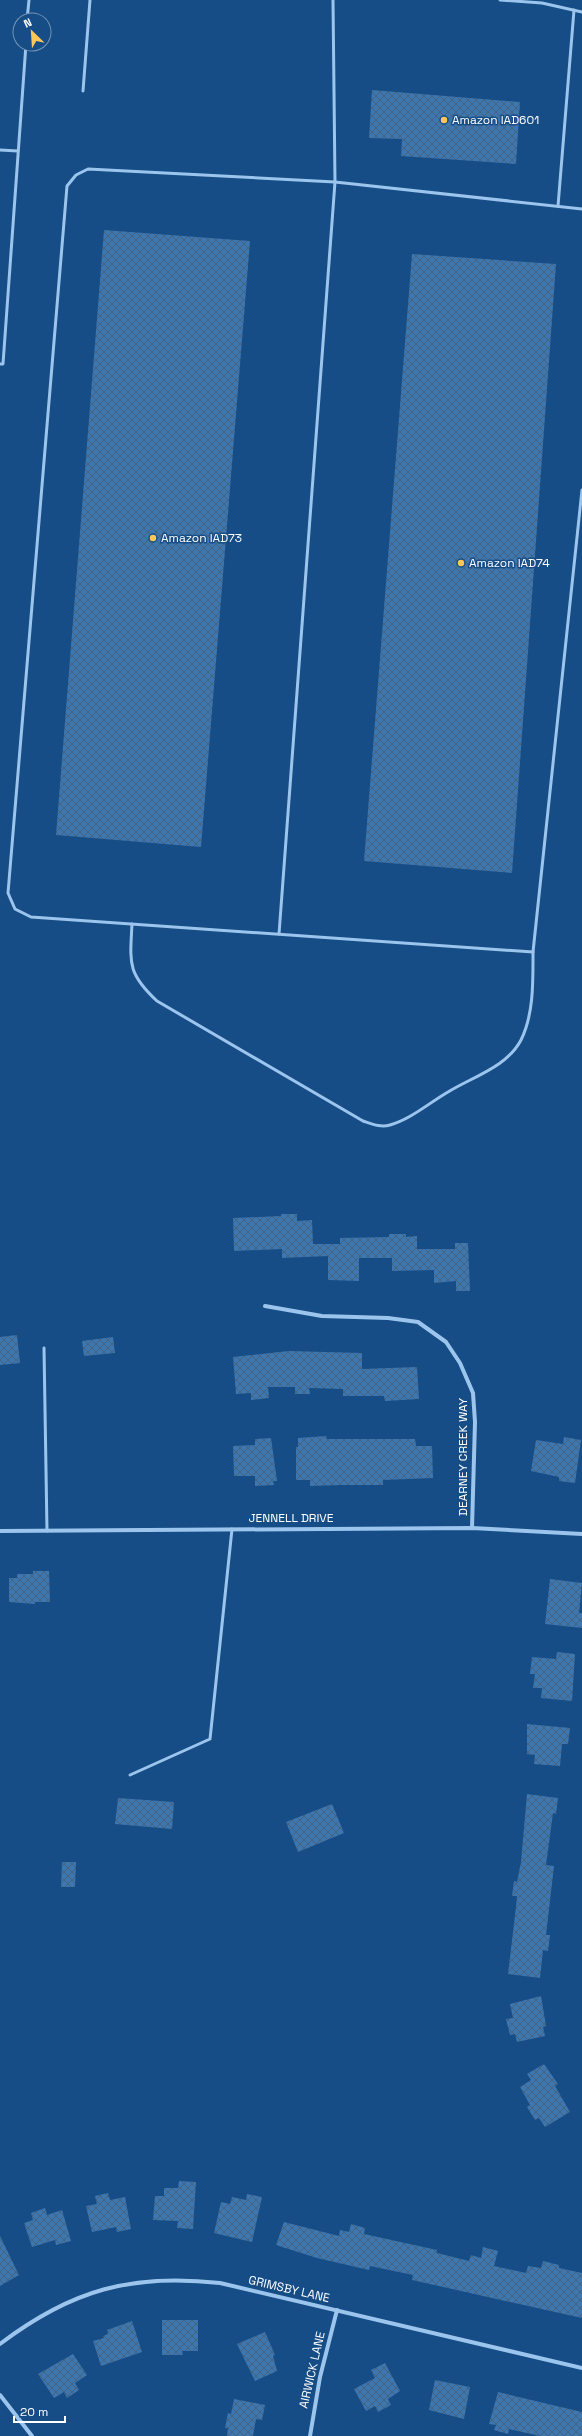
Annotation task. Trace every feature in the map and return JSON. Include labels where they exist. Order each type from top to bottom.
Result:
[{"type":"street","name":"DEARNEY CREEK WAY","points":[[265,1306],[322,1316],[388,1318],[418,1322],[446,1342],[460,1363],[473,1392],[476,1422],[472,1528]]},
{"type":"street","name":"JENNELL DRIVE","points":[[0,1531],[232,1528],[472,1528],[582,1534]]},
{"type":"street","name":"GRIMSBY LANE","points":[[0,2344],[26,2324],[54,2308],[89,2293],[120,2285],[153,2280],[187,2279],[220,2283],[582,2368]]},
{"type":"street","name":"AIRWICK LANE","points":[[310,2436],[320,2377],[337,2310]]},
{"type":"street","points":[[0,2395],[32,2436]]},
{"type":"lane","points":[[28,12],[29,0]]},
{"type":"lane","points":[[83,91],[90,0]]},
{"type":"lane","points":[[279,934],[335,182],[333,0]]},
{"type":"lane","points":[[500,0],[542,3],[582,12]]},
{"type":"lane","points":[[558,206],[574,10]]},
{"type":"lane","points":[[0,364],[3,364],[25,52]]},
{"type":"lane","points":[[0,150],[18,151]]},
{"type":"lane","points":[[533,952],[31,917],[16,908],[8,893],[67,186],[76,175],[88,169],[335,182],[582,209]]},
{"type":"lane","points":[[132,924],[131,954],[133,974],[143,988],[157,1001],[363,1122],[382,1126],[390,1125],[425,1108],[447,1092],[496,1066],[514,1051],[522,1038],[530,1005],[533,952],[582,490]]},
{"type":"lane","points":[[44,1348],[47,1531]]},
{"type":"lane","points":[[130,1775],[210,1739],[213,1726],[232,1528]]},
{"type":"building","name":"Amazon IAD601","points":[[372,90],[520,102],[516,164],[401,156],[402,139],[369,138]]},
{"type":"building","name":"Amazon IAD73","points":[[104,230],[250,241],[201,847],[56,835]]},
{"type":"building","name":"Amazon IAD74","points":[[412,254],[556,264],[512,873],[364,861]]},
{"type":"building","points":[[281,1214],[297,1214],[297,1221],[312,1220],[313,1244],[340,1244],[340,1238],[389,1237],[389,1234],[406,1234],[406,1237],[417,1236],[417,1249],[455,1249],[455,1243],[468,1243],[470,1291],[456,1291],[456,1281],[434,1283],[434,1270],[392,1271],[392,1258],[359,1258],[359,1281],[328,1280],[328,1256],[282,1258],[282,1249],[234,1251],[233,1218],[281,1216]]},
{"type":"building","points":[[17,1335],[20,1363],[0,1365],[0,1337]]},
{"type":"building","points":[[113,1337],[115,1353],[84,1356],[82,1341]]},
{"type":"building","points":[[289,1351],[362,1353],[362,1369],[417,1367],[419,1399],[385,1401],[384,1396],[343,1396],[343,1389],[309,1388],[310,1394],[295,1394],[295,1387],[268,1387],[269,1398],[251,1400],[251,1393],[236,1394],[233,1357]]},
{"type":"building","points":[[326,1436],[327,1439],[415,1439],[416,1446],[432,1446],[433,1478],[383,1480],[383,1485],[310,1486],[310,1480],[296,1480],[296,1447],[298,1447],[298,1438]]},
{"type":"building","points":[[564,1437],[581,1440],[575,1483],[559,1481],[559,1477],[531,1471],[536,1440],[563,1444]]},
{"type":"building","points":[[271,1438],[277,1481],[273,1481],[274,1485],[255,1486],[255,1476],[234,1476],[233,1446],[255,1445],[255,1439]]},
{"type":"building","points":[[33,1571],[49,1571],[50,1602],[35,1602],[35,1604],[9,1602],[9,1578],[17,1578],[17,1574],[33,1574]]},
{"type":"building","points":[[550,1579],[582,1583],[579,1613],[582,1613],[582,1628],[545,1624]]},
{"type":"building","points":[[557,1652],[575,1654],[572,1701],[541,1698],[542,1688],[533,1688],[535,1674],[530,1674],[532,1657],[556,1659]]},
{"type":"building","points":[[527,1724],[570,1728],[568,1744],[562,1744],[560,1766],[534,1764],[535,1755],[527,1754]]},
{"type":"building","points":[[527,1794],[558,1798],[556,1814],[553,1813],[546,1865],[554,1866],[546,1935],[550,1935],[548,1951],[543,1950],[540,1978],[508,1974],[517,1896],[512,1896],[514,1881],[517,1882],[521,1862]]},
{"type":"building","points":[[118,1798],[174,1802],[172,1829],[115,1824]]},
{"type":"building","points":[[332,1804],[344,1833],[298,1852],[286,1822]]},
{"type":"building","points":[[62,1862],[76,1862],[75,1887],[61,1887]]},
{"type":"building","points":[[541,1996],[546,2026],[543,2027],[545,2036],[517,2042],[515,2034],[510,2035],[506,2019],[513,2018],[510,2004]]},
{"type":"building","points":[[544,2064],[558,2084],[555,2086],[570,2112],[545,2127],[539,2118],[535,2120],[527,2107],[530,2105],[520,2087],[531,2080],[527,2074]]},
{"type":"building","points":[[179,2181],[196,2182],[193,2229],[177,2228],[178,2221],[153,2220],[155,2196],[164,2196],[164,2188],[178,2188]]},
{"type":"building","points":[[108,2193],[110,2200],[125,2197],[131,2229],[117,2232],[116,2227],[92,2232],[86,2206],[97,2204],[95,2196]]},
{"type":"building","points":[[247,2194],[262,2197],[252,2242],[214,2233],[221,2202],[230,2204],[232,2197],[246,2200]]},
{"type":"building","points":[[45,2208],[47,2215],[62,2210],[71,2241],[56,2245],[55,2240],[32,2247],[24,2223],[33,2220],[31,2213]]},
{"type":"building","points":[[284,2222],[339,2236],[340,2230],[349,2232],[351,2224],[365,2228],[364,2234],[437,2250],[437,2253],[469,2261],[471,2255],[481,2258],[483,2247],[498,2251],[494,2266],[526,2273],[528,2266],[541,2268],[543,2261],[559,2265],[559,2268],[582,2273],[582,2318],[412,2280],[413,2275],[370,2266],[369,2270],[317,2258],[276,2245]]},
{"type":"building","points":[[0,2236],[19,2275],[0,2286]]},
{"type":"building","points":[[162,2320],[198,2320],[198,2351],[182,2351],[183,2355],[162,2355]]},
{"type":"building","points":[[132,2321],[142,2352],[101,2366],[93,2341],[104,2338],[103,2336],[108,2334],[107,2330]]},
{"type":"building","points":[[265,2332],[275,2355],[273,2356],[277,2371],[255,2381],[237,2344]]},
{"type":"building","points":[[73,2354],[87,2375],[75,2383],[79,2390],[67,2398],[64,2392],[54,2398],[38,2374]]},
{"type":"building","points":[[385,2363],[400,2391],[388,2399],[391,2405],[378,2412],[375,2406],[366,2411],[354,2389],[375,2378],[371,2370]]},
{"type":"building","points":[[435,2380],[470,2387],[464,2419],[429,2410]]},
{"type":"building","points":[[498,2392],[582,2412],[582,2436],[540,2436],[509,2429],[508,2434],[494,2430],[496,2425],[489,2424]]},
{"type":"building","points":[[234,2399],[265,2405],[262,2420],[256,2419],[253,2436],[227,2436],[228,2428],[225,2428],[228,2413],[231,2414]]},
{"type":"place","name":"Amazon IAD601","points":[[444,120]]},
{"type":"place","name":"Amazon IAD73","points":[[153,538]]},
{"type":"place","name":"Amazon IAD74","points":[[461,563]]}]
